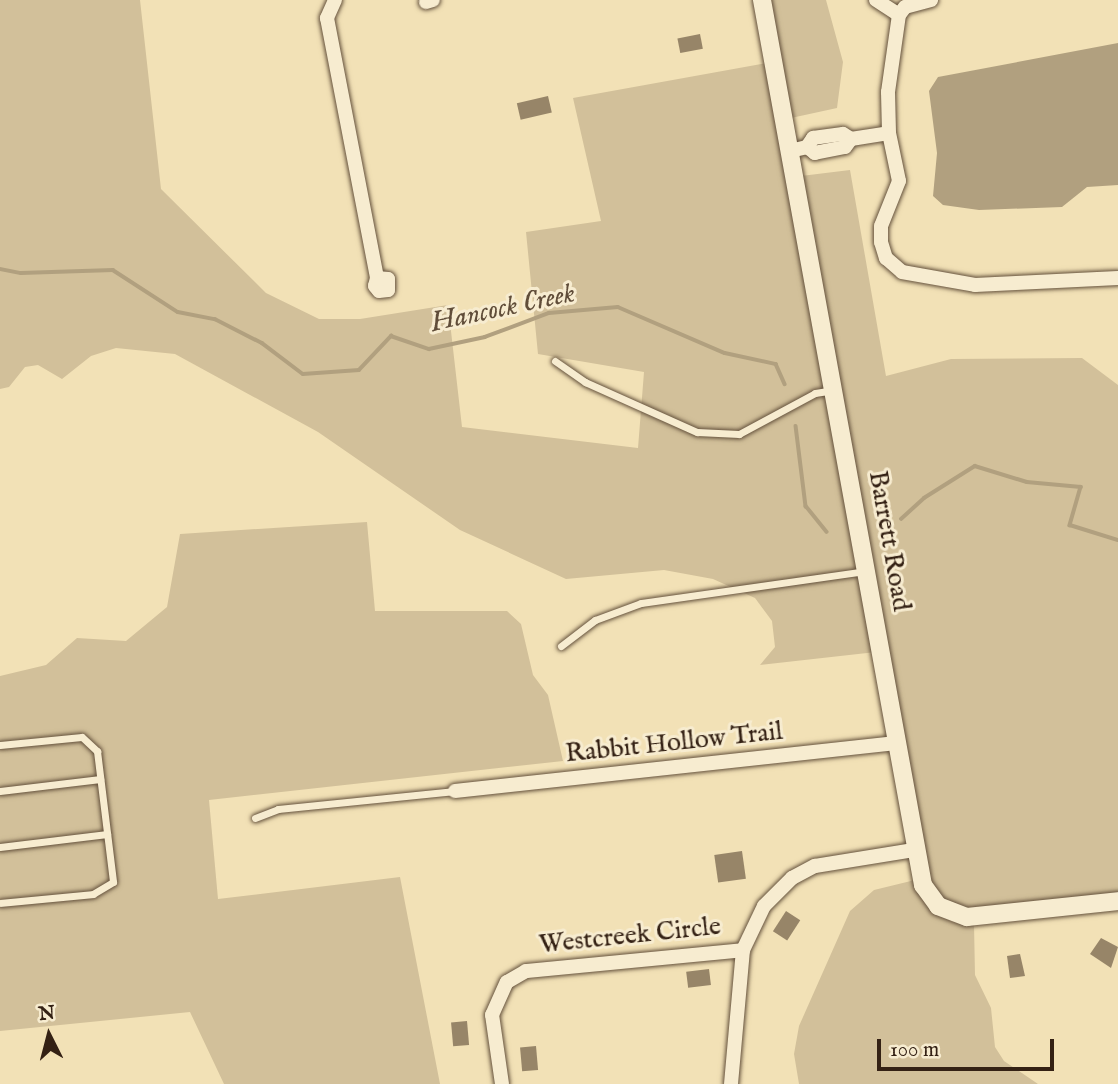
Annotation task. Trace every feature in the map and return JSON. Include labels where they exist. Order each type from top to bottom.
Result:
[{"type":"street","points":[[335,0],[327,18],[377,278]]},
{"type":"street","name":"Barrett Road","points":[[762,0],[799,149],[835,389],[898,743],[914,849],[929,897],[953,915],[988,916],[1118,901]]},
{"type":"street","points":[[876,0],[899,15]]},
{"type":"street","points":[[931,0],[905,7],[899,15],[888,92],[889,133],[899,181],[881,226],[881,242],[887,258],[902,272],[975,285],[1118,278]]},
{"type":"street","points":[[799,149],[815,153],[845,147],[851,139],[889,133]]},
{"type":"street","name":"Rabbit Hollow Trail","points":[[456,791],[898,743]]},
{"type":"street","name":"Westcreek Circle","points":[[731,1084],[743,950],[764,906],[792,878],[829,861],[914,849]]},
{"type":"street","name":"Westcreek Circle","points":[[502,1084],[492,1015],[507,982],[526,971],[743,950]]},
{"type":"lane","points":[[555,361],[585,382],[697,432],[739,434],[815,393],[835,389]]},
{"type":"lane","points":[[561,646],[595,620],[641,603],[867,571]]},
{"type":"lane","points":[[0,745],[82,737],[97,751],[113,882],[93,894],[0,904]]},
{"type":"lane","points":[[0,791],[100,779]]},
{"type":"lane","points":[[254,818],[278,809],[456,791]]},
{"type":"lane","points":[[0,847],[107,834]]},
{"type":"shaded area","points":[[0,0],[140,0],[161,189],[266,293],[319,319],[360,319],[448,305],[462,427],[638,448],[644,372],[538,354],[526,232],[601,221],[573,98],[767,63],[876,652],[760,665],[775,647],[772,621],[755,598],[713,579],[664,570],[566,579],[460,530],[318,432],[175,354],[116,348],[91,356],[62,379],[38,365],[25,367],[9,387],[0,389]]},
{"type":"shaded area","points":[[769,0],[826,0],[843,62],[837,108],[791,118],[801,176],[850,170],[886,376],[951,359],[1082,358],[1118,385],[1118,894],[967,910],[941,901],[929,882]]},
{"type":"shaded area","points":[[1118,43],[1118,185],[1087,187],[1062,207],[979,210],[943,205],[933,196],[937,153],[929,91],[938,77]]},
{"type":"shaded area","points":[[367,522],[375,611],[507,611],[521,624],[533,675],[548,695],[563,761],[209,800],[218,899],[400,877],[440,1084],[224,1084],[190,1012],[0,1031],[0,676],[46,665],[77,638],[126,641],[167,607],[180,534]]},
{"type":"shaded area","points":[[915,880],[935,912],[952,922],[974,924],[975,975],[991,1008],[995,1047],[1004,1061],[1038,1084],[799,1084],[794,1054],[799,1026],[850,911],[874,890]]},
{"type":"building","points":[[700,34],[703,49],[680,53],[677,38]]},
{"type":"building","points":[[548,96],[552,113],[521,120],[517,103]]},
{"type":"building","points":[[742,851],[746,879],[718,883],[714,855]]},
{"type":"building","points":[[786,911],[800,920],[787,940],[773,931]]},
{"type":"building","points":[[1101,938],[1118,947],[1111,968],[1090,954]]},
{"type":"building","points":[[1020,954],[1025,976],[1010,978],[1007,956]]},
{"type":"building","points":[[709,969],[711,985],[688,988],[686,972]]},
{"type":"building","points":[[467,1021],[469,1045],[453,1046],[451,1022]]},
{"type":"building","points":[[536,1046],[538,1070],[522,1071],[520,1047]]},
{"type":"waterway","name":"Hancock Creek","points":[[0,269],[21,273],[113,270],[178,312],[215,319],[262,343],[303,374],[359,370],[391,336],[429,349],[485,337],[549,313],[618,307],[725,353],[776,364],[785,384]]},
{"type":"waterway","name":"Hancock Creek","points":[[796,426],[806,506],[827,532]]},
{"type":"waterway","name":"Hancock Creek","points":[[901,519],[924,498],[975,466],[1027,482],[1081,487],[1070,525],[1118,540]]}]
